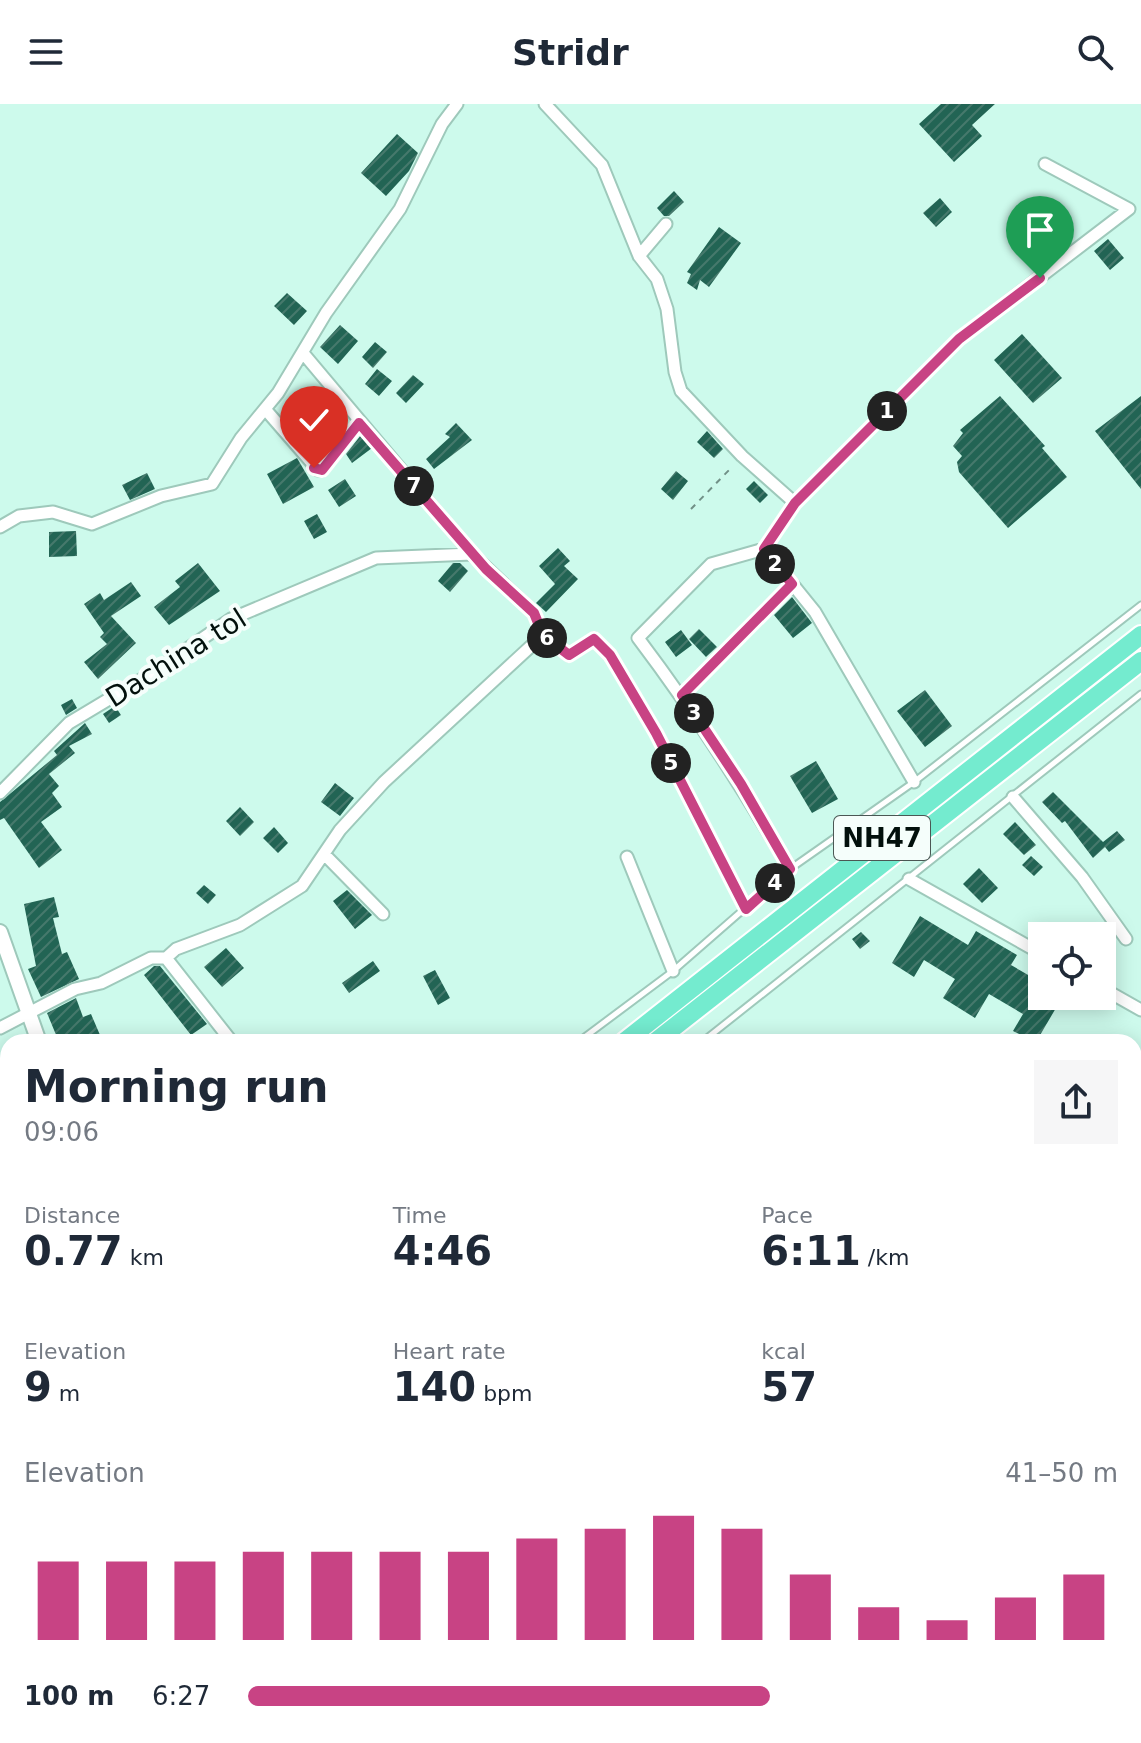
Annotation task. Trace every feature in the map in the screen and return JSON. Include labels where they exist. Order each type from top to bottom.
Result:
[{"type":"highway","name":"NH47","points":[[634,1034],[1141,635]]},
{"type":"highway","name":"NH47","points":[[665,1034],[1141,661]]},
{"type":"street","points":[[0,527],[19,516],[53,512],[92,524],[161,496],[212,484],[400,209],[442,124],[457,104]]},
{"type":"street","points":[[545,104],[602,165],[639,256],[657,279],[667,309],[675,372],[681,391],[742,456],[795,503]]},
{"type":"street","points":[[790,869],[741,784],[682,695],[638,638],[711,564],[764,549],[795,503],[959,339],[1129,209],[1045,164]]},
{"type":"street","points":[[639,256],[666,224]]},
{"type":"street","points":[[303,353],[472,554],[534,613],[543,635],[569,655],[594,639],[610,655],[656,733],[746,909]]},
{"type":"street","points":[[265,409],[318,470],[322,470],[359,423]]},
{"type":"street","points":[[764,549],[815,612],[914,782]]},
{"type":"street","name":"Dachina tol","points":[[0,793],[69,723],[231,619],[376,558],[472,554]]},
{"type":"street","points":[[682,695],[792,584]]},
{"type":"street","points":[[0,1028],[30,1011],[151,958],[166,958],[176,949],[240,925],[281,902],[302,886],[340,830],[384,782],[543,635]]},
{"type":"street","points":[[1013,797],[1082,877],[1126,939]]},
{"type":"street","points":[[325,855],[383,914]]},
{"type":"street","points":[[627,857],[673,971]]},
{"type":"street","points":[[909,879],[1028,946]]},
{"type":"street","points":[[0,932],[37,1034]]},
{"type":"street","points":[[166,958],[226,1034]]},
{"type":"street","points":[[1116,996],[1141,1010]]},
{"type":"lane","points":[[589,1034],[673,971],[790,869],[914,782],[1141,605]]},
{"type":"lane","points":[[712,1034],[1141,694]]},
{"type":"path","points":[[691,509],[742,456]]},
{"type":"building","points":[[941,104],[995,104],[972,125],[982,136],[954,162],[919,124]]},
{"type":"building","points":[[397,134],[418,153],[409,171],[386,196],[361,173]]},
{"type":"building","points":[[674,191],[684,202],[669,216],[664,216],[657,208]]},
{"type":"building","points":[[940,198],[952,212],[936,227],[923,213]]},
{"type":"building","points":[[1042,215],[1068,242],[1057,253],[1030,227]]},
{"type":"building","points":[[719,227],[741,243],[709,287],[700,280],[697,290],[687,283],[691,274],[687,272]]},
{"type":"building","points":[[1108,239],[1124,258],[1110,270],[1094,251]]},
{"type":"building","points":[[287,293],[307,311],[294,325],[274,306]]},
{"type":"building","points":[[340,325],[358,341],[338,364],[320,347]]},
{"type":"building","points":[[1022,334],[1062,378],[1033,403],[994,360]]},
{"type":"building","points":[[375,342],[387,352],[373,368],[362,357]]},
{"type":"building","points":[[377,369],[392,381],[379,396],[365,384]]},
{"type":"building","points":[[413,375],[424,384],[406,403],[396,393]]},
{"type":"building","points":[[1000,396],[1045,446],[1042,448],[1067,477],[1008,528],[959,472],[957,462],[962,456],[953,446],[963,433],[960,430]]},
{"type":"building","points":[[1141,396],[1141,489],[1095,431]]},
{"type":"building","points":[[456,423],[472,440],[434,469],[426,459],[450,437],[445,434]]},
{"type":"building","points":[[707,431],[723,449],[714,458],[697,442]]},
{"type":"building","points":[[361,435],[372,448],[352,463],[346,454]]},
{"type":"building","points":[[297,458],[314,487],[283,504],[267,474]]},
{"type":"building","points":[[676,471],[688,481],[673,500],[661,489]]},
{"type":"building","points":[[147,473],[155,489],[130,500],[122,485]]},
{"type":"building","points":[[345,479],[356,496],[339,507],[328,490]]},
{"type":"building","points":[[754,481],[768,495],[760,503],[746,489]]},
{"type":"building","points":[[317,514],[327,532],[314,539],[304,521]]},
{"type":"building","points":[[76,531],[77,556],[49,557],[49,532]]},
{"type":"building","points":[[558,548],[570,561],[564,566],[578,579],[546,612],[536,603],[555,584],[539,566]]},
{"type":"building","points":[[198,563],[220,591],[169,625],[154,607],[180,587],[175,581]]},
{"type":"building","points":[[453,563],[460,563],[468,571],[450,592],[438,581]]},
{"type":"building","points":[[131,582],[141,596],[111,616],[136,643],[98,679],[84,662],[107,644],[100,637],[104,633],[84,604],[100,593],[104,600]]},
{"type":"building","points":[[792,597],[812,623],[793,638],[774,615]]},
{"type":"building","points":[[699,629],[717,647],[706,657],[689,639]]},
{"type":"building","points":[[681,630],[692,645],[676,657],[665,642]]},
{"type":"building","points":[[925,690],[952,726],[925,747],[897,711]]},
{"type":"building","points":[[72,699],[77,708],[66,715],[61,705]]},
{"type":"building","points":[[115,706],[121,715],[109,723],[103,714]]},
{"type":"building","points":[[85,723],[92,734],[69,746],[75,753],[49,774],[59,786],[52,793],[62,807],[41,822],[62,850],[39,868],[4,818],[0,820],[0,802],[57,755],[54,751]]},
{"type":"building","points":[[816,761],[838,799],[812,813],[790,776]]},
{"type":"building","points":[[335,783],[354,798],[340,816],[321,802]]},
{"type":"building","points":[[1053,792],[1103,842],[1117,831],[1125,840],[1109,852],[1105,847],[1093,858],[1065,821],[1062,823],[1042,802]]},
{"type":"building","points":[[240,807],[254,822],[240,836],[226,821]]},
{"type":"building","points":[[1015,822],[1036,845],[1024,855],[1003,834]]},
{"type":"building","points":[[274,827],[288,843],[278,853],[263,838]]},
{"type":"building","points":[[1031,856],[1043,867],[1034,876],[1022,865]]},
{"type":"building","points":[[979,868],[998,888],[982,903],[963,884]]},
{"type":"building","points":[[204,885],[216,895],[208,904],[196,893]]},
{"type":"building","points":[[347,890],[372,915],[355,929],[333,901]]},
{"type":"building","points":[[54,897],[59,917],[53,918],[62,954],[67,952],[79,979],[41,997],[28,969],[36,966],[24,904]]},
{"type":"building","points":[[920,916],[968,945],[976,931],[1017,955],[1011,965],[1028,975],[1028,1010],[1055,1010],[1041,1034],[1019,1034],[1013,1031],[1023,1014],[989,994],[975,1018],[943,998],[955,979],[924,960],[914,977],[892,963]]},
{"type":"building","points":[[861,932],[870,941],[860,949],[852,939]]},
{"type":"building","points":[[226,948],[244,968],[222,987],[204,967]]},
{"type":"building","points":[[373,961],[380,971],[349,993],[342,983]]},
{"type":"building","points":[[154,966],[160,966],[207,1024],[190,1034],[144,975]]},
{"type":"building","points":[[435,970],[450,998],[438,1005],[423,976]]},
{"type":"building","points":[[76,998],[83,1017],[91,1014],[100,1034],[56,1034],[47,1013]]},
{"type":"route","points":[[314,468],[322,470],[359,423],[472,554],[534,613],[543,635],[569,655],[594,639],[610,655],[656,733],[746,909],[790,869],[741,784],[682,695],[792,584],[764,549],[795,503],[959,339],[1040,278]]}]
